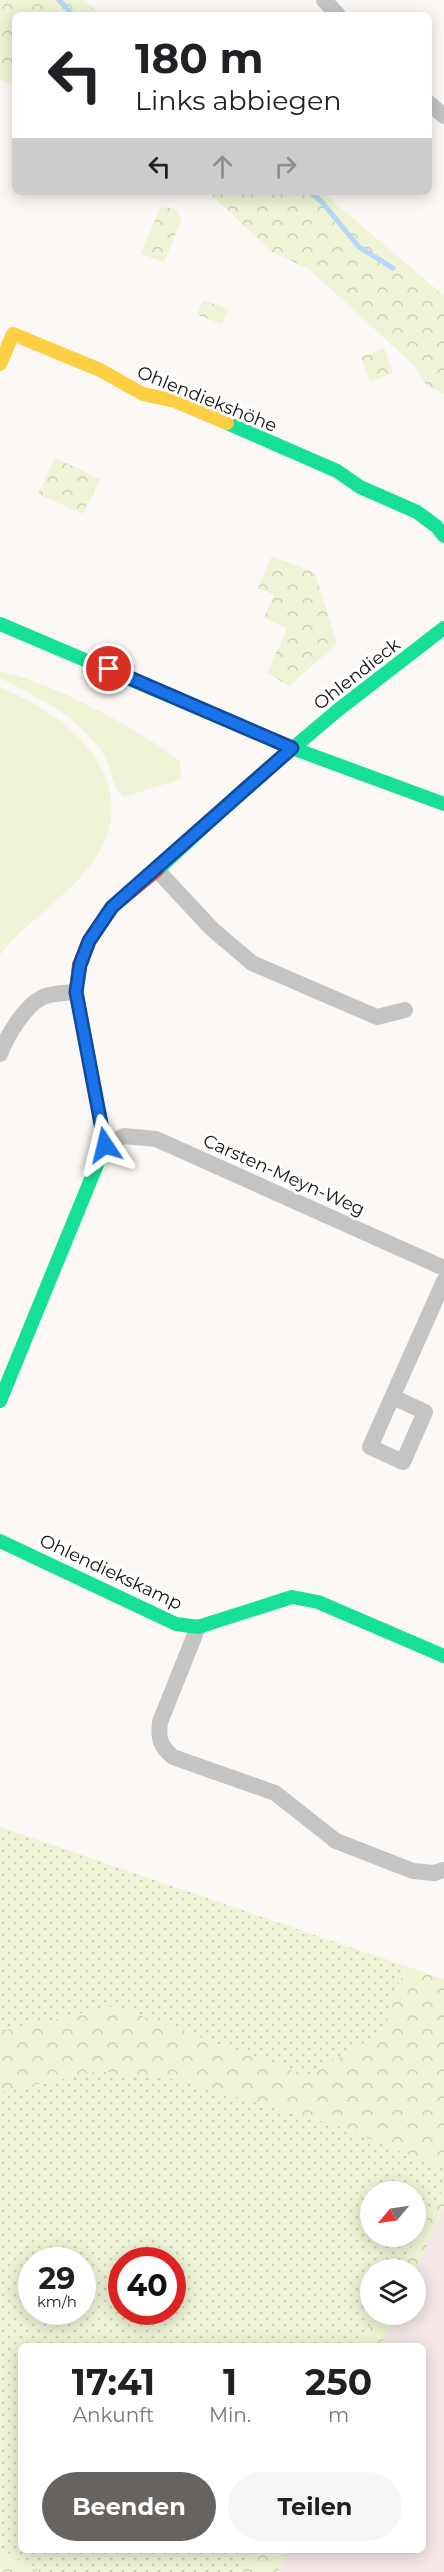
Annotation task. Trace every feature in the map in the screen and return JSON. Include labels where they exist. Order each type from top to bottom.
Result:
[{"type":"street","points":[[324,0],[335,12]]},
{"type":"street","points":[[432,106],[444,116]]},
{"type":"street","name":"Ohlendiekshöhe","points":[[0,364],[13,334],[100,370],[143,394],[175,401],[337,471],[359,487],[422,514],[444,536]]},
{"type":"street","points":[[0,624],[292,748],[444,804]]},
{"type":"street","name":"Ohlendieck","points":[[292,748],[444,628]]},
{"type":"street","points":[[0,1401],[105,1145],[76,992],[80,965],[89,941],[112,907],[157,870],[292,748]]},
{"type":"street","points":[[157,870],[212,929],[252,963],[378,1017],[405,1010]]},
{"type":"street","points":[[0,1054],[26,1012],[41,998],[76,992]]},
{"type":"street","name":"Carsten-Meyn-Weg","points":[[105,1145],[124,1136],[156,1139],[444,1268]]},
{"type":"street","points":[[393,1397],[444,1281]]},
{"type":"street","name":"Ohlendiekskamp","points":[[0,1541],[176,1624],[198,1628],[292,1598],[318,1602],[444,1656]]},
{"type":"street","points":[[198,1628],[160,1722],[158,1737],[162,1748],[173,1757],[275,1793],[336,1841],[413,1870],[434,1873],[444,1870]]},
{"type":"shaded area","points":[[444,2207],[444,2572],[278,2572],[287,2553],[426,2553],[426,2343],[382,2343],[390,2325],[426,2325],[426,2259],[421,2259]]},
{"type":"green space","points":[[0,0],[83,0],[98,12],[12,12],[12,84],[0,80]]},
{"type":"green space","points":[[211,195],[326,195],[444,296],[444,394],[426,385],[416,367],[310,270],[271,251]]},
{"type":"green space","points":[[161,206],[175,209],[182,219],[164,262],[141,254]]},
{"type":"green space","points":[[203,300],[228,309],[222,324],[197,315]]},
{"type":"green space","points":[[384,348],[393,373],[370,382],[361,357]]},
{"type":"green space","points":[[55,458],[100,479],[83,514],[38,494]]},
{"type":"green space","points":[[272,556],[315,573],[337,644],[289,686],[267,673],[287,629],[264,617],[274,595],[258,588]]},
{"type":"green space","points":[[0,672],[43,685],[68,696],[142,735],[180,761],[181,779],[124,797],[117,788],[104,755],[83,730],[44,701],[0,678]]},
{"type":"green space","points":[[0,688],[27,700],[76,735],[94,757],[107,781],[112,807],[107,835],[91,864],[81,877],[22,931],[0,955]]},
{"type":"green space","points":[[0,1827],[405,1966],[381,2033],[307,2076],[115,2006],[0,2031]]},
{"type":"green space","points":[[406,1966],[444,1979],[444,2169],[335,2125],[173,2079],[100,2071],[0,2092],[0,2031],[115,2006],[307,2076],[381,2033]]},
{"type":"green space","points":[[100,2071],[173,2079],[335,2125],[444,2169],[444,2187],[426,2221],[426,2181],[360,2181],[360,2247],[412,2247],[405,2259],[360,2259],[360,2325],[371,2325],[361,2343],[18,2343],[18,2553],[249,2553],[239,2572],[39,2572],[35,2567],[0,2549],[0,2092]]},
{"type":"green space","points":[[444,2187],[444,2207],[421,2259],[406,2259],[412,2247],[426,2247],[426,2221]]},
{"type":"green space","points":[[371,2325],[390,2325],[382,2343],[361,2343]]},
{"type":"green space","points":[[0,2549],[35,2567],[39,2572],[0,2572]]},
{"type":"green space","points":[[249,2553],[287,2553],[278,2572],[239,2572]]},
{"type":"waterway","points":[[59,0],[70,12]]},
{"type":"waterway","points":[[314,195],[359,247],[393,268]]},
{"type":"traffic: fast","points":[[227,423],[337,471],[360,487],[417,512],[436,526],[444,536]]},
{"type":"traffic: fast","points":[[0,624],[292,748],[444,804]]},
{"type":"traffic: fast","points":[[157,870],[248,786],[338,710],[444,628]]},
{"type":"traffic: fast","points":[[0,1401],[105,1145],[86,1044]]},
{"type":"traffic: fast","points":[[0,1541],[176,1624],[198,1627],[292,1597],[318,1602],[444,1656]]},
{"type":"traffic: slow","points":[[0,364],[13,334],[100,370],[143,394],[175,401],[227,423]]},
{"type":"traffic: jam","points":[[86,1044],[76,992],[79,965],[89,941],[112,907],[157,870]]},
{"type":"route","points":[[105,1145],[76,992],[80,965],[89,941],[112,907],[157,870],[292,748],[109,669]]}]
